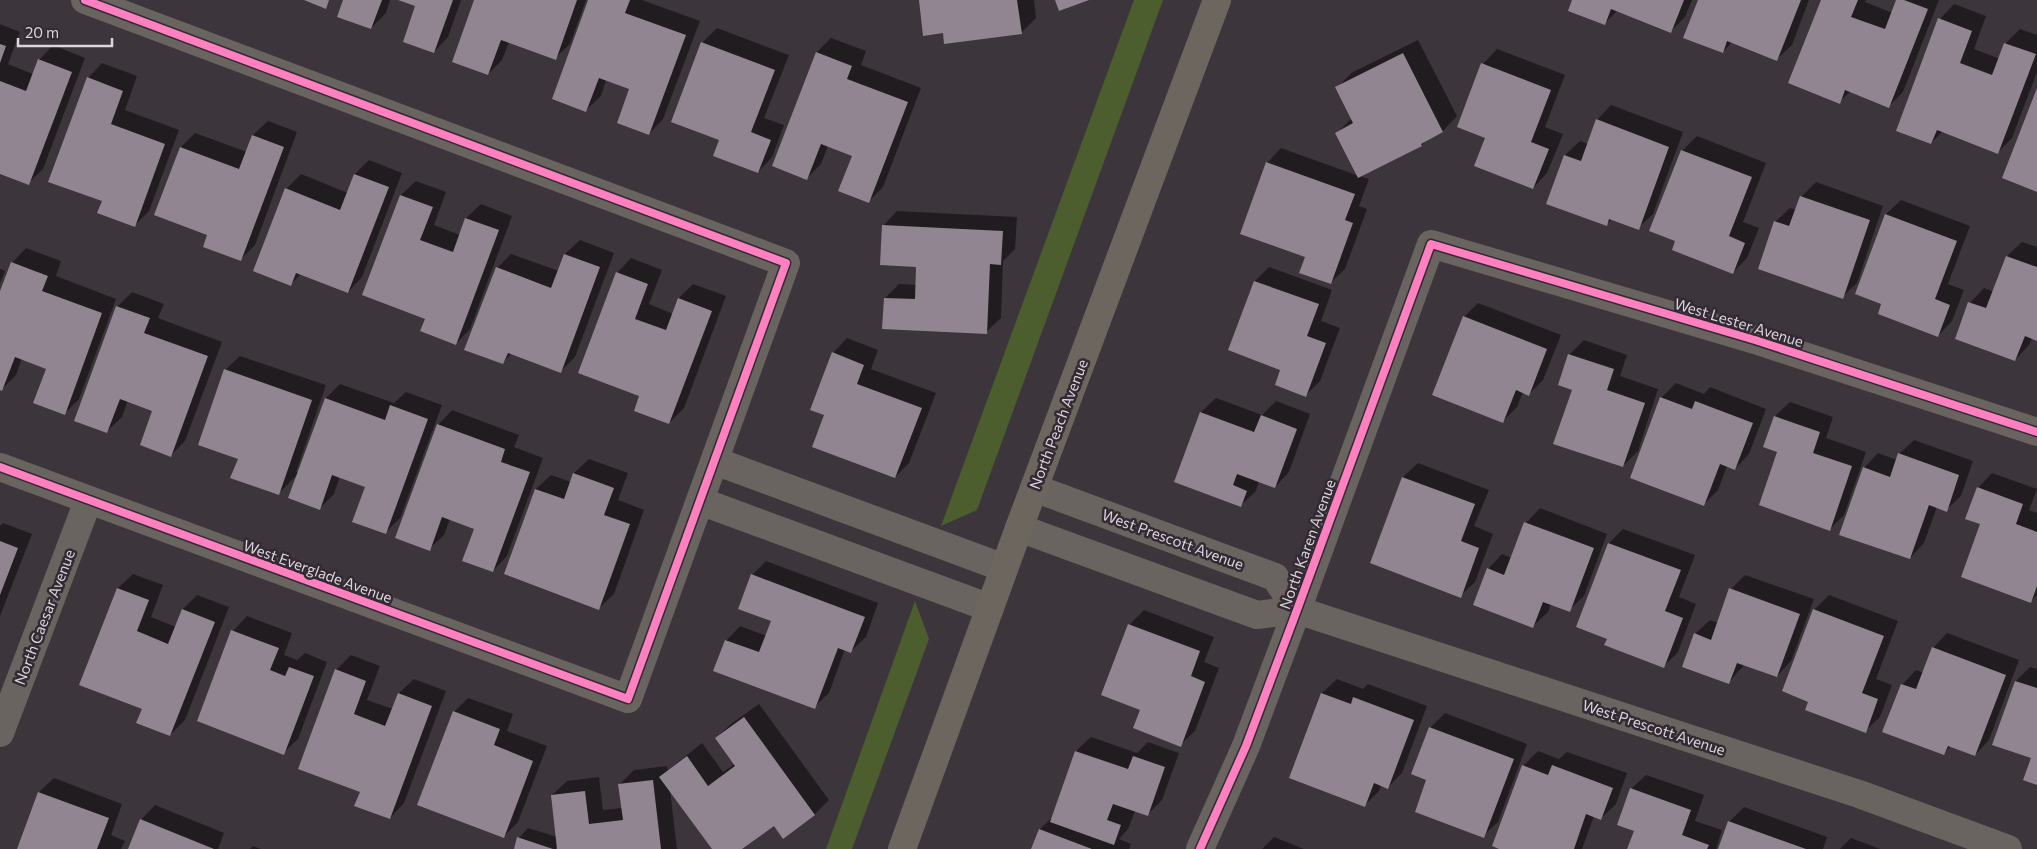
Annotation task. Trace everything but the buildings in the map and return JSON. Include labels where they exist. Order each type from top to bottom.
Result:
[{"type":"street","points":[[85,0],[786,263],[700,501],[990,608]]},
{"type":"street","name":"North Peach Avenue","points":[[902,849],[1004,568],[1217,0]]},
{"type":"street","name":"West Lester Avenue","points":[[1431,244],[1754,340],[2037,432]]},
{"type":"street","name":"North Karen Avenue","points":[[1200,849],[1246,746],[1431,244]]},
{"type":"street","points":[[714,461],[1004,568]]},
{"type":"street","name":"West Everglade Avenue","points":[[0,467],[628,699],[700,501]]},
{"type":"street","name":"West Prescott Avenue","points":[[1034,488],[1275,577],[1297,610]]},
{"type":"street","name":"North Caesar Avenue","points":[[0,734],[88,501]]},
{"type":"street","name":"West Prescott Avenue","points":[[1019,528],[1257,615],[1297,610],[1859,794],[2008,849]]},
{"type":"green space","points":[[1134,0],[1163,0],[977,510],[941,526]]},
{"type":"green space","points":[[915,601],[929,639],[852,849],[826,849]]},
{"type":"cycle path","points":[[0,467],[628,699],[786,263],[85,0]]},
{"type":"cycle path","points":[[1200,849],[1246,746],[1431,244],[1755,340],[2037,432]]}]
